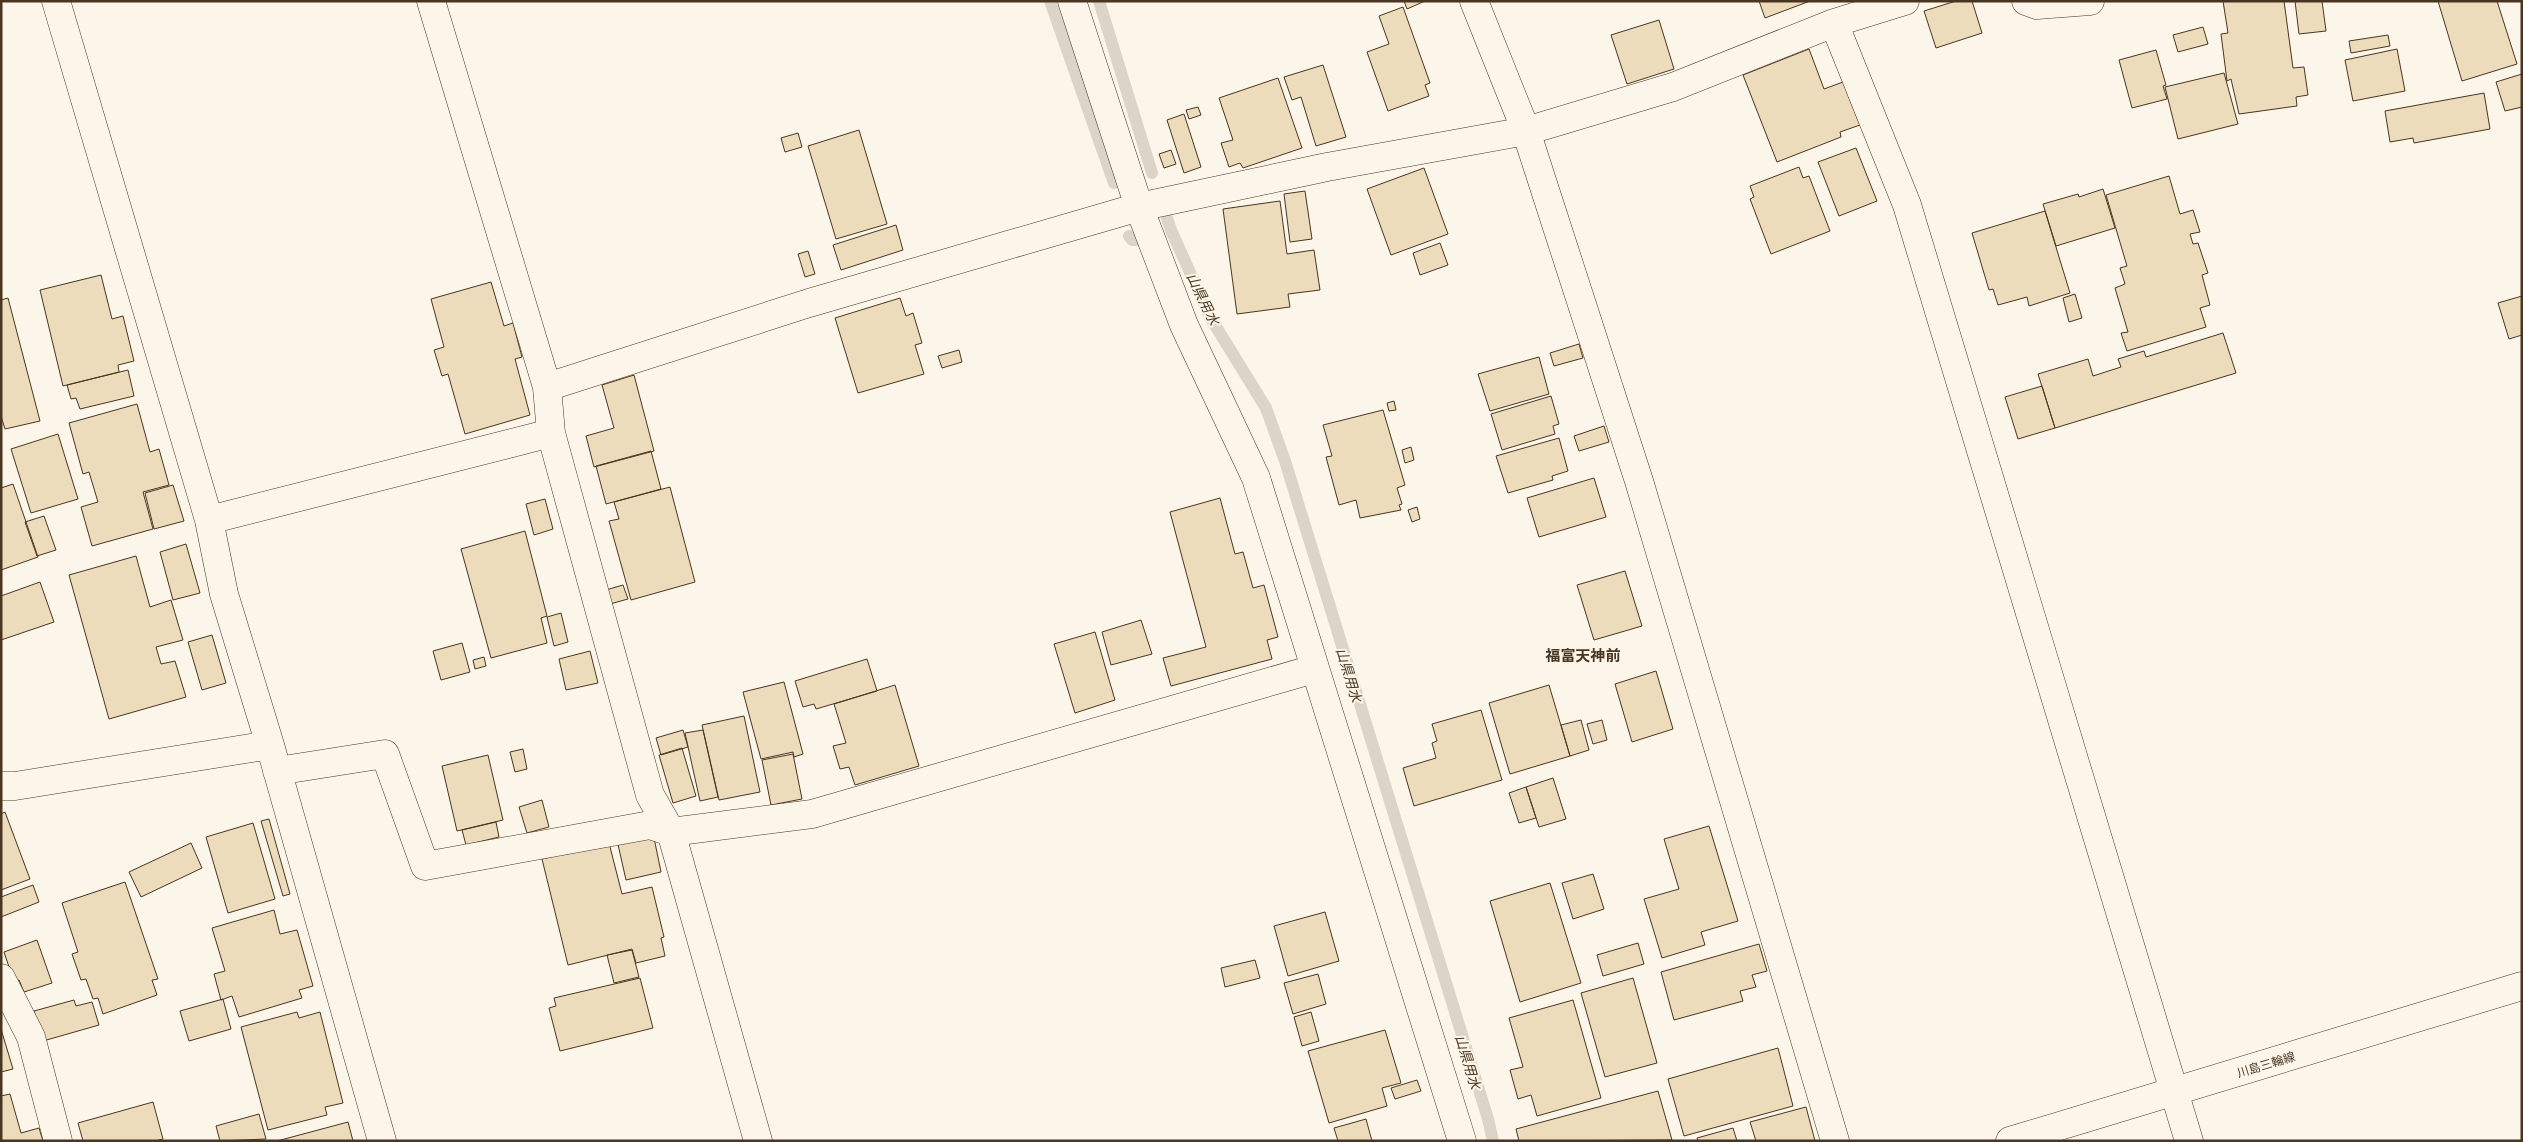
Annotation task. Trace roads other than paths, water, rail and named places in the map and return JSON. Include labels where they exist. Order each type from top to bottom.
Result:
[{"type":"street","points":[[56,1],[209,520],[224,594],[270,745],[382,1141]]},
{"type":"street","points":[[431,1],[547,387],[551,433],[650,796],[671,832],[758,1141]]},
{"type":"street","points":[[1072,1],[1139,207],[1184,325],[1256,478],[1462,1141]]},
{"type":"street","points":[[1474,1],[1526,131],[1639,481],[1835,1141]]},
{"type":"street","points":[[547,387],[809,303],[1139,207],[1327,167],[1526,131],[1673,87],[1834,23],[1905,1]]},
{"type":"street","points":[[2026,1],[2037,5],[2090,1]]},
{"type":"street","points":[[1834,23],[1907,206],[2189,1141]]},
{"type":"street","points":[[209,520],[551,433]]},
{"type":"street","points":[[277,771],[385,754],[425,866],[650,825],[671,832],[812,814],[1314,669]]},
{"type":"street","points":[[1,786],[270,745]]},
{"type":"street","points":[[1,978],[31,1037],[58,1141]]},
{"type":"street","name":"川島三輪線","points":[[2010,1141],[2175,1093],[2522,986]]},
{"type":"waterway","name":"山県用水","points":[[1050,1],[1114,183]]},
{"type":"waterway","points":[[1099,1],[1152,173]]},
{"type":"waterway","name":"山県用水","points":[[1167,218],[1210,317],[1266,408],[1285,461],[1488,1119],[1493,1141]]},
{"type":"waterway","name":"山県用水","points":[[1129,236],[1132,240],[1138,240]]},
{"type":"district","name":"福富天神前","points":[[1583,655]]}]
